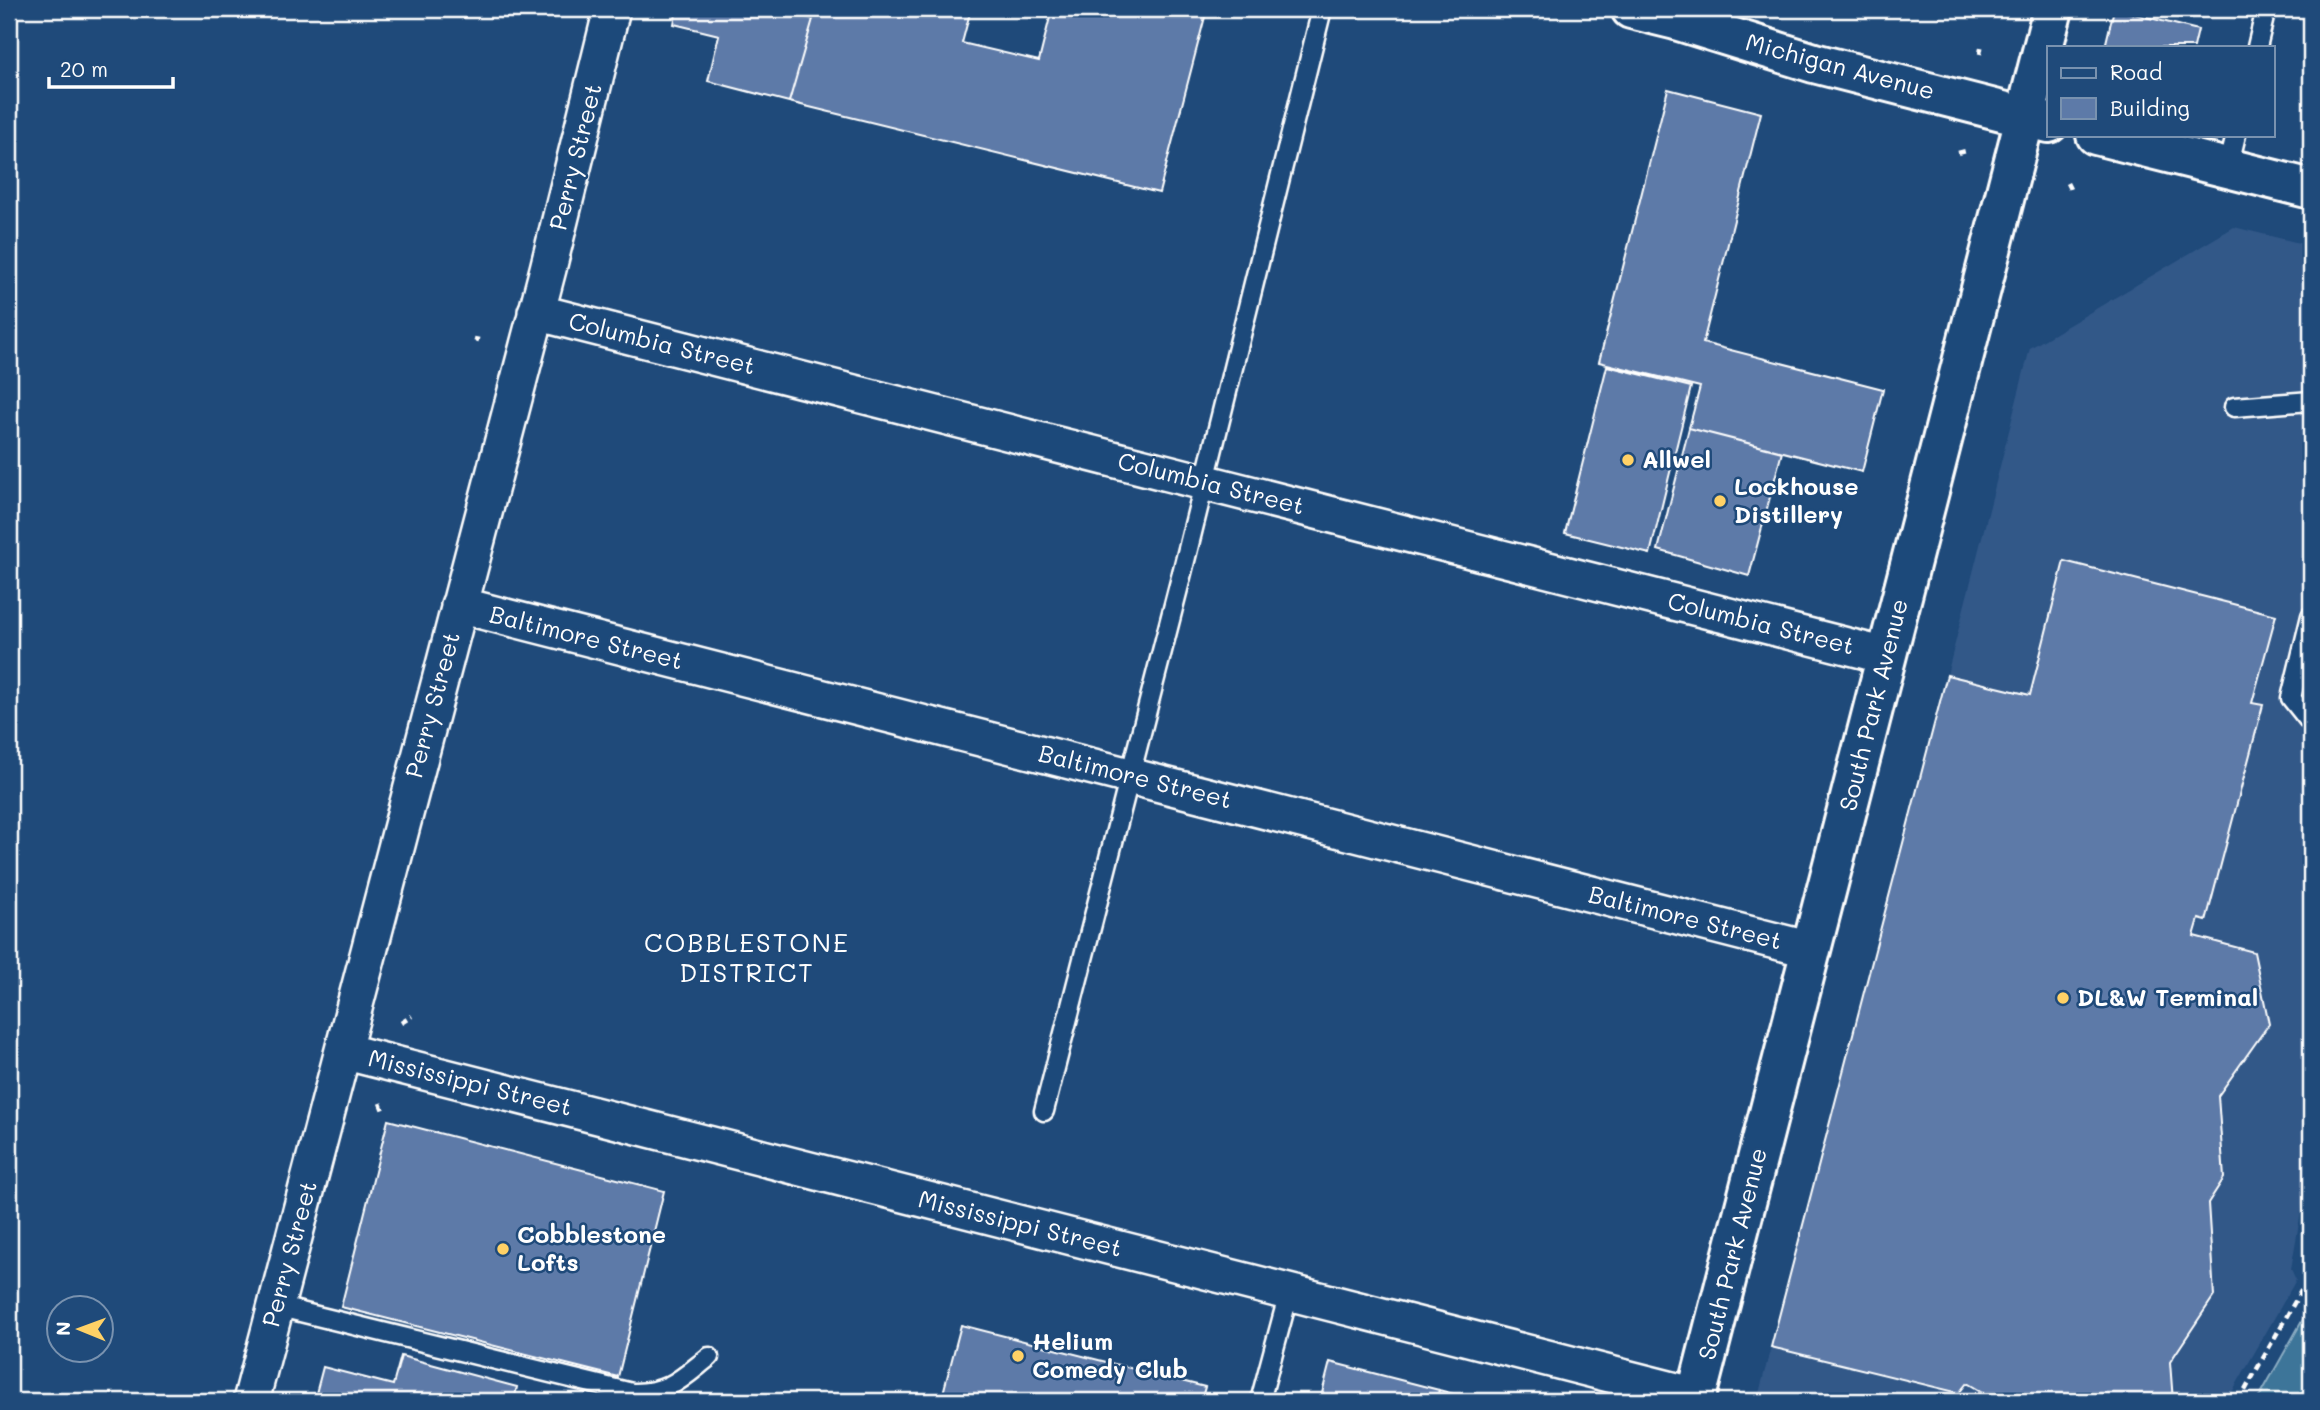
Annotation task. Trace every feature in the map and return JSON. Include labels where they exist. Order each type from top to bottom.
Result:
[{"type":"street","name":"Perry Street","points":[[251,1401],[536,312],[612,9]]},
{"type":"street","name":"Michigan Avenue","points":[[1631,9],[1676,20],[1814,63],[2037,120]]},
{"type":"street","name":"South Park Avenue","points":[[2048,46],[2053,9]]},
{"type":"street","name":"South Park Avenue","points":[[1695,1399],[1886,656],[2037,120],[2047,51]]},
{"type":"street","points":[[2104,136],[2232,151],[2311,188]]},
{"type":"street","name":"Columbia Street","points":[[536,312],[1886,656]]},
{"type":"street","name":"Baltimore Street","points":[[459,605],[1811,950]]},
{"type":"street","name":"Mississippi Street","points":[[343,1051],[1695,1399]]},
{"type":"lane","points":[[1044,1111],[1205,482],[1322,9]]},
{"type":"lane","points":[[2257,46],[2266,9]]},
{"type":"lane","points":[[2234,407],[2311,401]]},
{"type":"lane","points":[[2311,616],[2291,698],[2311,723]]},
{"type":"lane","points":[[1260,1401],[1289,1293]]},
{"type":"lane","points":[[276,1306],[632,1394],[668,1389],[709,1357]]},
{"type":"path","points":[[1980,54],[1982,43]]},
{"type":"path","points":[[1958,153],[1966,151]]},
{"type":"path","points":[[401,1023],[412,1016]]},
{"type":"path","points":[[380,1102],[384,1113]]},
{"type":"path","points":[[2239,1401],[2311,1273]]},
{"type":"shaded area","points":[[2234,227],[2311,246],[2311,1154],[2291,1269],[2296,1280],[2227,1401],[2173,1401],[2170,1362],[2208,1203],[2224,1178],[2218,1096],[2269,1024],[2254,952],[2194,936],[2199,919],[2206,921],[2263,705],[2252,702],[2276,615],[2065,561],[2030,695],[1947,675],[2030,348]]},
{"type":"shaded area","points":[[2311,1305],[2311,1401],[2257,1401]]},
{"type":"shaded area","points":[[1771,1347],[1958,1393],[1967,1383],[1984,1393],[1979,1401],[1757,1401]]},
{"type":"building","points":[[677,9],[771,9],[813,19],[789,102],[708,81],[719,35],[674,24]]},
{"type":"building","points":[[971,9],[962,43],[1039,61],[1052,9],[1207,9],[1159,193],[789,102],[813,19],[780,11]]},
{"type":"building","points":[[2114,9],[2198,30],[2194,46],[2105,46]]},
{"type":"building","points":[[1668,89],[1761,113],[1703,343],[1883,389],[1862,472],[1689,428],[1700,387],[1599,362]]},
{"type":"building","name":"Allwel","points":[[1607,366],[1691,387],[1650,554],[1565,533]]},
{"type":"building","name":"Lockhouse Distillery","points":[[1689,428],[1782,452],[1749,576],[1658,550]]},
{"type":"building","name":"DL&W Terminal","points":[[2064,561],[2276,615],[2252,703],[2263,705],[2206,921],[2199,919],[2194,936],[2254,952],[2269,1024],[2218,1096],[2224,1178],[2208,1203],[2214,1296],[2170,1362],[2173,1401],[1979,1401],[1984,1393],[1967,1383],[1959,1393],[1771,1347],[1947,675],[2030,695]]},
{"type":"building","name":"Cobblestone Lofts","points":[[388,1120],[664,1191],[618,1377],[341,1307]]},
{"type":"building","name":"Helium Comedy Club","points":[[961,1325],[1205,1387],[1201,1401],[941,1401]]},
{"type":"building","points":[[401,1356],[517,1387],[514,1401],[314,1401],[323,1367],[393,1385]]},
{"type":"building","points":[[1330,1362],[1439,1390],[1436,1401],[1320,1401]]},
{"type":"building","points":[[1439,1390],[1479,1401],[1436,1401]]},
{"type":"place","name":"Allwel","points":[[1628,460]]},
{"type":"place","name":"Lockhouse Distillery","points":[[1720,501]]},
{"type":"place","name":"DL&W Terminal","points":[[2063,998]]},
{"type":"place","name":"Cobblestone Lofts","points":[[503,1249]]},
{"type":"place","name":"Helium Comedy Club","points":[[1018,1356]]},
{"type":"district","name":"COBBLESTONE DISTRICT","points":[[747,958]]}]
